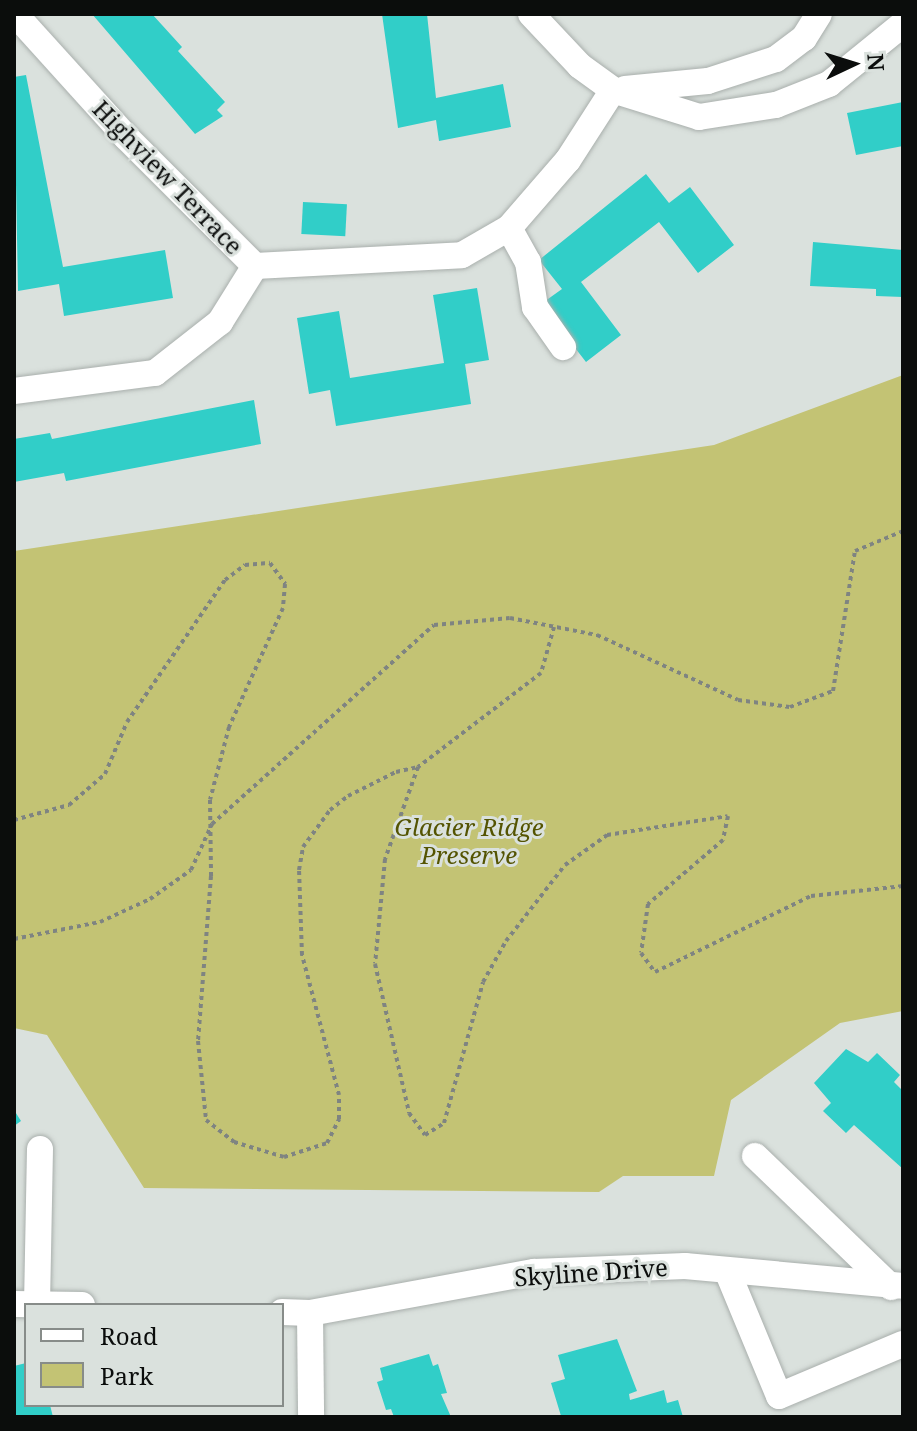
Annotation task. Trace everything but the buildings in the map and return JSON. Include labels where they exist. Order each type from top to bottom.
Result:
[{"type":"street","name":"Highview Terrace","points":[[15,14],[126,137],[255,266],[462,255],[509,228],[568,160],[613,90]]},
{"type":"street","points":[[531,14],[580,66],[613,90],[699,117],[776,105],[829,84],[903,24]]},
{"type":"street","points":[[613,90],[708,81],[776,59],[804,38],[819,14]]},
{"type":"street","points":[[509,228],[528,262],[535,307],[563,347]]},
{"type":"street","points":[[14,391],[155,373],[220,322],[255,266]]},
{"type":"street","points":[[37,1303],[40,1149]]},
{"type":"street","points":[[755,1156],[897,1286]]},
{"type":"street","name":"Skyline Drive","points":[[284,1312],[310,1313],[534,1272],[685,1266],[728,1273],[897,1286]]},
{"type":"street","points":[[728,1273],[779,1396],[903,1344]]},
{"type":"street","points":[[310,1313],[311,1417]]},
{"type":"path","points":[[14,939],[100,922],[150,899],[191,870],[212,824],[434,625],[510,618],[597,635],[738,700],[790,707],[833,691],[855,551],[903,531]]},
{"type":"path","points":[[14,820],[69,805],[105,774],[127,722],[225,580],[245,565],[270,563],[285,584],[283,608],[229,727],[210,800],[212,824],[198,1041],[206,1120],[234,1142],[258,1153],[305,1154],[327,1143],[339,1119],[339,1095],[302,955],[299,870],[303,847],[330,810],[348,796],[396,772],[418,767],[541,673],[554,627]]},
{"type":"path","points":[[418,767],[385,859],[375,964],[409,1113],[425,1135],[444,1123],[483,982],[506,941],[565,865],[607,835],[728,816],[723,840],[648,904],[641,953],[655,972],[811,896],[903,886]]},
{"type":"green space","name":"Glacier Ridge Preserve","points":[[903,375],[903,1011],[840,1023],[731,1100],[714,1176],[623,1176],[599,1192],[144,1188],[47,1035],[14,1028],[14,551],[714,445]]}]
